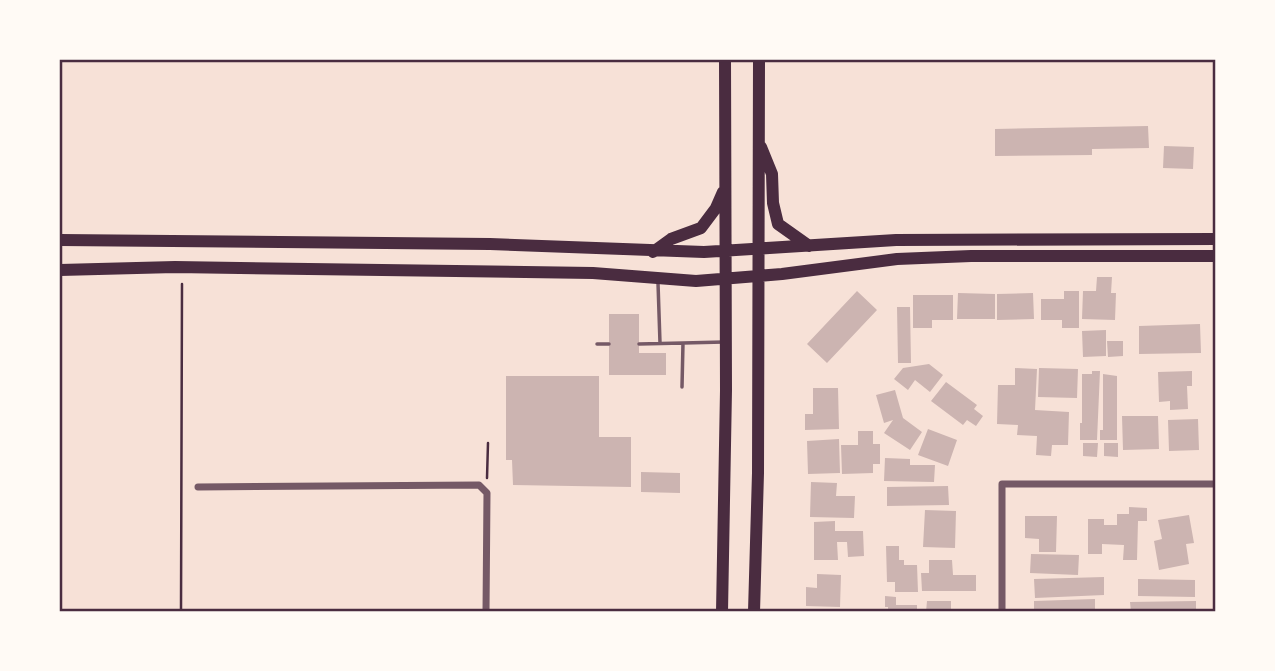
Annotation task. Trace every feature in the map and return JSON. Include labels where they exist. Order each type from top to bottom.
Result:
[{"type":"main road","points":[[722,611],[726,342],[725,60]]},
{"type":"main road","points":[[754,611],[758,473],[759,60]]},
{"type":"main road","points":[[759,140],[772,174],[773,203],[778,223],[809,246]]},
{"type":"main road","points":[[653,252],[671,239],[701,228],[716,208],[725,186]]},
{"type":"main road","points":[[60,240],[491,244],[653,252],[759,250],[896,240],[1216,239]]},
{"type":"main road","points":[[60,270],[202,267],[593,273],[696,281],[897,259],[1216,256]]},
{"type":"street","points":[[198,488],[468,484],[483,487],[487,493],[486,611]]},
{"type":"street","points":[[1002,611],[1002,484],[1216,484]]},
{"type":"lane","points":[[658,278],[660,343]]},
{"type":"lane","points":[[639,344],[726,342]]},
{"type":"lane","points":[[682,387],[683,343]]},
{"type":"lane","points":[[597,344],[609,344]]},
{"type":"path","points":[[181,611],[182,284]]},
{"type":"path","points":[[487,493],[488,443]]},
{"type":"building","points":[[1148,126],[1149,148],[1092,149],[1092,155],[995,156],[995,129]]},
{"type":"building","points":[[1164,146],[1194,147],[1193,169],[1163,168]]},
{"type":"building","points":[[1097,277],[1112,277],[1111,293],[1116,293],[1115,320],[1082,319],[1083,291],[1096,291]]},
{"type":"building","points":[[857,291],[877,310],[827,363],[807,344]]},
{"type":"building","points":[[1064,291],[1079,291],[1079,328],[1062,328],[1062,320],[1041,320],[1041,299],[1064,299]]},
{"type":"building","points":[[958,293],[995,294],[995,319],[957,319]]},
{"type":"building","points":[[1033,293],[1034,319],[997,320],[997,294]]},
{"type":"building","points":[[913,295],[953,295],[953,320],[932,320],[932,328],[913,328]]},
{"type":"building","points":[[897,307],[910,307],[911,363],[898,363]]},
{"type":"building","points":[[609,314],[639,314],[639,353],[666,353],[666,375],[609,375]]},
{"type":"building","points":[[1200,324],[1201,353],[1139,354],[1139,326]]},
{"type":"building","points":[[1106,330],[1106,356],[1083,357],[1082,331]]},
{"type":"building","points":[[1107,341],[1123,341],[1123,356],[1108,357]]},
{"type":"building","points":[[929,364],[943,375],[930,392],[915,380],[908,390],[894,379],[903,368]]},
{"type":"building","points":[[1015,368],[1037,369],[1035,410],[1069,412],[1068,445],[1052,445],[1051,456],[1036,455],[1037,436],[1017,435],[1018,425],[997,424],[998,385],[1015,385]]},
{"type":"building","points":[[1039,368],[1078,369],[1077,398],[1038,397]]},
{"type":"building","points":[[1092,371],[1100,371],[1097,440],[1080,440],[1082,374],[1092,374]]},
{"type":"building","points":[[1192,371],[1192,386],[1187,386],[1188,409],[1170,410],[1170,401],[1159,402],[1158,372]]},
{"type":"building","points":[[1103,374],[1117,376],[1117,440],[1100,440],[1100,430],[1103,430]]},
{"type":"building","points":[[506,376],[599,376],[599,437],[631,437],[631,487],[513,485],[512,460],[506,460]]},
{"type":"building","points":[[946,382],[977,405],[974,409],[983,416],[976,426],[967,420],[963,425],[931,401]]},
{"type":"building","points":[[813,388],[838,388],[839,429],[805,430],[805,414],[813,414]]},
{"type":"building","points":[[895,390],[903,418],[922,432],[910,450],[884,433],[893,420],[884,423],[876,395]]},
{"type":"building","points":[[1122,416],[1158,416],[1159,449],[1123,450]]},
{"type":"building","points":[[1198,419],[1199,450],[1169,451],[1168,420]]},
{"type":"building","points":[[928,429],[957,440],[948,466],[918,455]]},
{"type":"building","points":[[858,431],[873,431],[873,444],[880,444],[880,464],[873,464],[873,473],[842,474],[841,445],[858,445]]},
{"type":"building","points":[[839,439],[840,473],[808,474],[807,441]]},
{"type":"building","points":[[1083,443],[1098,443],[1097,457],[1083,456]]},
{"type":"building","points":[[1104,443],[1118,443],[1118,457],[1104,456]]},
{"type":"building","points":[[885,458],[910,459],[910,465],[935,465],[934,482],[884,481]]},
{"type":"building","points":[[641,472],[680,473],[680,493],[641,492]]},
{"type":"building","points":[[811,482],[837,483],[836,496],[855,496],[854,518],[810,517]]},
{"type":"building","points":[[948,486],[949,505],[887,506],[887,487]]},
{"type":"building","points":[[1129,507],[1147,508],[1147,521],[1138,521],[1137,560],[1123,560],[1124,545],[1102,544],[1102,554],[1088,554],[1088,519],[1104,519],[1104,525],[1117,525],[1117,514],[1129,514]]},
{"type":"building","points":[[925,510],[956,511],[955,548],[923,547]]},
{"type":"building","points":[[1189,515],[1194,543],[1186,544],[1189,564],[1159,570],[1154,541],[1162,539],[1158,520]]},
{"type":"building","points":[[1025,516],[1057,516],[1056,552],[1039,552],[1039,539],[1025,538]]},
{"type":"building","points":[[835,521],[835,531],[863,531],[864,556],[848,557],[847,542],[837,542],[838,560],[814,560],[814,522]]},
{"type":"building","points":[[886,546],[899,546],[899,560],[904,560],[904,565],[917,565],[918,592],[895,592],[895,582],[887,582]]},
{"type":"building","points":[[1031,554],[1079,555],[1078,575],[1030,573]]},
{"type":"building","points":[[929,560],[952,560],[953,575],[976,575],[976,591],[922,591],[921,573],[929,573]]},
{"type":"building","points":[[817,574],[841,575],[840,607],[806,606],[806,587],[817,588]]},
{"type":"building","points":[[1104,577],[1104,595],[1035,598],[1034,579]]},
{"type":"building","points":[[1138,579],[1195,580],[1195,597],[1138,596]]},
{"type":"building","points":[[885,596],[896,597],[896,605],[917,605],[917,612],[888,612]]},
{"type":"building","points":[[1095,599],[1095,612],[1034,611],[1034,601]]},
{"type":"building","points":[[927,601],[951,601],[951,612],[926,612]]},
{"type":"building","points":[[1196,601],[1196,612],[1131,612],[1130,602]]}]
